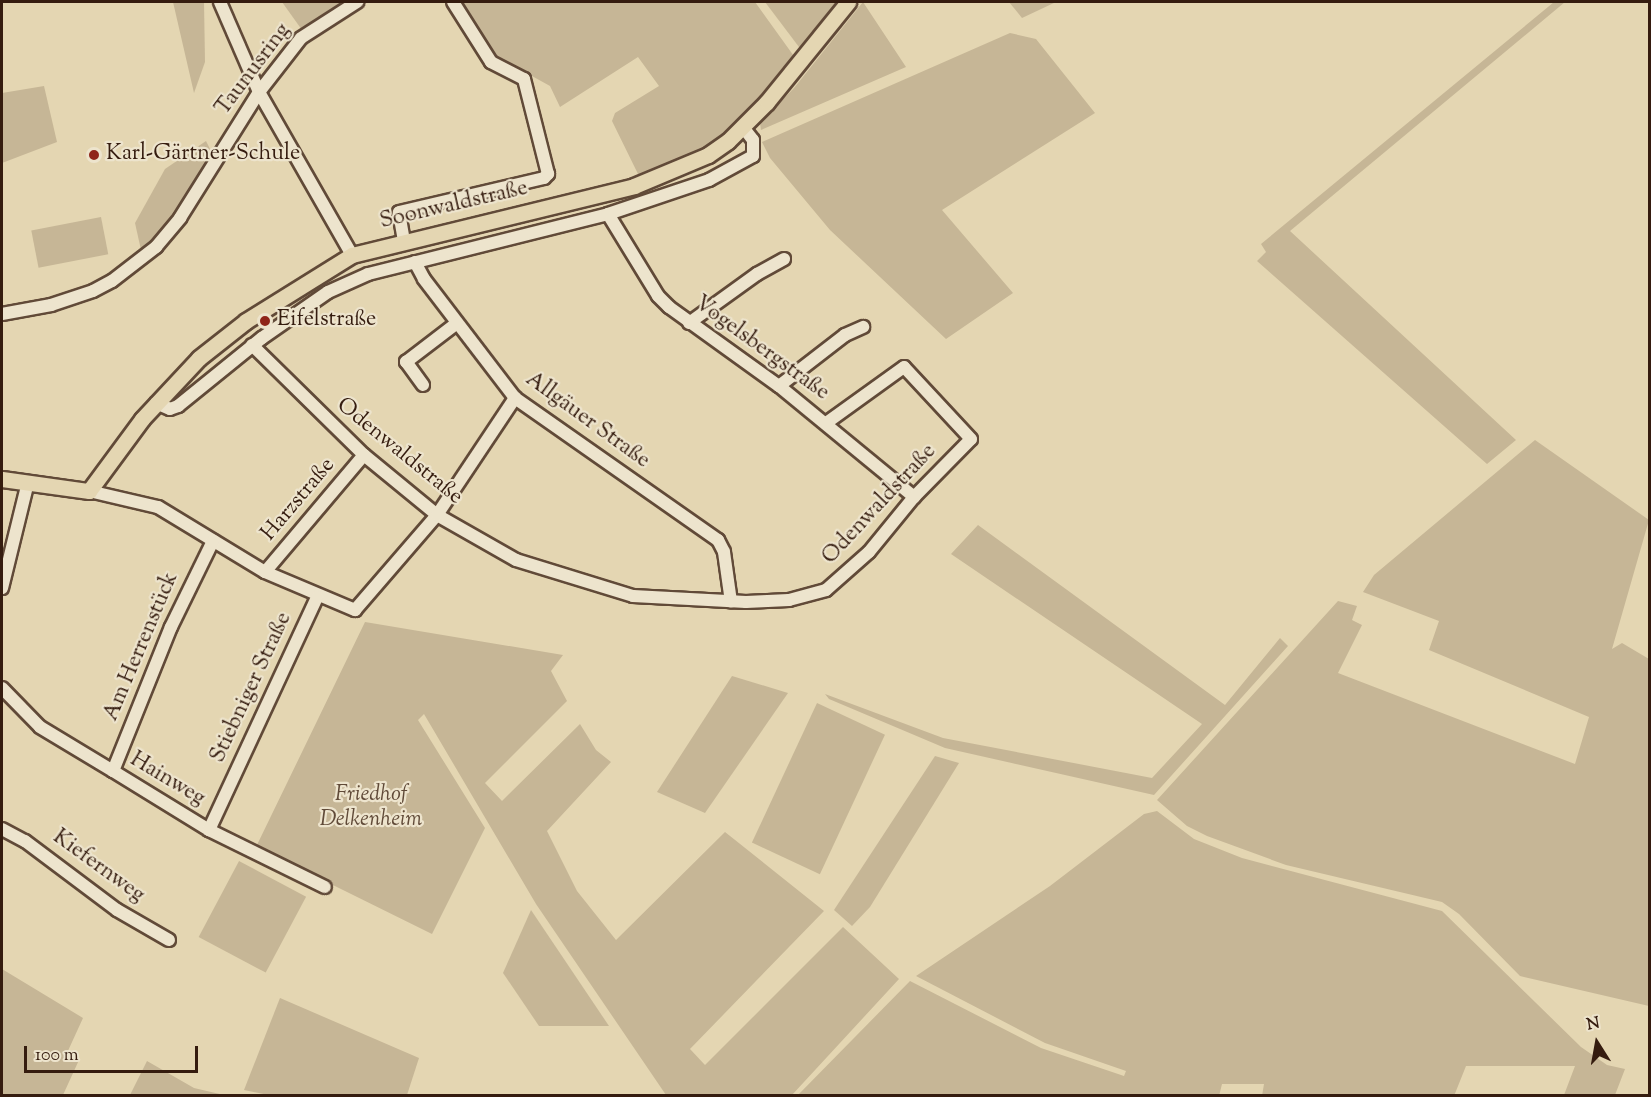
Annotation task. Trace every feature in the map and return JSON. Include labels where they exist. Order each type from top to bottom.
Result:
[{"type":"main road","name":"Soonwaldstraße","points":[[89,491],[156,403],[225,336],[305,282],[352,255],[634,186],[708,155],[743,127],[789,77],[849,2]]},
{"type":"main road","points":[[2,479],[89,491]]},
{"type":"street","points":[[220,2],[259,92],[352,255]]},
{"type":"street","name":"Taunusring","points":[[2,314],[51,305],[93,291],[112,281],[156,247],[180,218],[259,92],[301,38],[357,2]]},
{"type":"street","points":[[404,241],[398,217],[402,210],[547,176],[524,80],[491,62],[453,2]]},
{"type":"street","points":[[156,403],[171,409],[178,406],[252,345],[341,285],[368,274],[608,214],[676,193],[749,160],[755,146],[743,127]]},
{"type":"street","name":"Vogelsbergstraße","points":[[608,214],[658,296],[689,323],[779,386],[914,497]]},
{"type":"street","points":[[689,323],[757,273],[784,259]]},
{"type":"street","name":"Allgäuer Straße","points":[[416,262],[457,323],[515,398],[718,540],[724,552],[731,602]]},
{"type":"street","points":[[423,385],[406,362],[457,323]]},
{"type":"street","points":[[779,386],[845,335],[863,327]]},
{"type":"street","name":"Odenwaldstraße","points":[[252,345],[364,455],[437,515],[516,560],[633,596],[731,602],[789,600],[826,590],[869,552],[914,497],[971,439],[904,367],[826,423]]},
{"type":"street","points":[[89,491],[158,507],[265,572],[317,597],[356,610],[437,515],[515,398]]},
{"type":"street","name":"Harzstraße","points":[[265,572],[364,455]]},
{"type":"street","points":[[2,588],[28,483]]},
{"type":"street","name":"Am Herrenstück","points":[[113,771],[171,627],[213,541]]},
{"type":"street","name":"Stiebniger Straße","points":[[210,830],[317,597]]},
{"type":"street","name":"Hainweg","points":[[2,688],[40,727],[210,830],[325,887]]},
{"type":"street","name":"Kiefernweg","points":[[2,829],[26,841],[117,910],[169,940]]},
{"type":"green space","points":[[173,2],[204,2],[205,62],[194,93]]},
{"type":"green space","points":[[282,2],[346,2],[302,30]]},
{"type":"green space","points":[[463,2],[755,2],[796,59],[736,124],[701,150],[639,176],[612,121],[615,113],[659,86],[638,57],[560,107],[550,86],[496,56]]},
{"type":"green space","points":[[765,2],[840,2],[802,51]]},
{"type":"green space","points":[[863,2],[906,67],[761,130],[760,123],[794,88]]},
{"type":"green space","points":[[1009,2],[1056,2],[1022,18]]},
{"type":"green space","points":[[1554,2],[1565,2],[1290,231],[1516,440],[1487,464],[1257,261],[1266,252],[1261,244]]},
{"type":"green space","points":[[1010,33],[1036,39],[1095,113],[942,210],[1013,293],[946,339],[830,230],[770,158],[762,142]]},
{"type":"green space","points":[[44,86],[57,142],[2,163],[2,93]]},
{"type":"green space","points":[[206,141],[213,155],[173,218],[141,250],[135,223],[165,169]]},
{"type":"green space","points":[[101,217],[108,254],[39,268],[31,231]]},
{"type":"green space","points":[[1535,440],[1649,520],[1612,649],[1622,643],[1649,659],[1649,1006],[1520,976],[1459,914],[1442,902],[1286,865],[1207,836],[1187,826],[1157,800],[1338,601],[1357,606],[1352,620],[1362,625],[1338,673],[1575,764],[1589,717],[1429,650],[1439,621],[1363,592],[1374,575]]},
{"type":"green space","points":[[978,525],[1225,705],[1280,638],[1288,646],[1154,795],[945,748],[829,699],[825,694],[943,738],[1152,778],[1202,724],[951,554]]},
{"type":"green space","name":"Friedhof Delkenheim","points":[[365,622],[563,655],[551,671],[567,701],[485,783],[502,801],[580,724],[596,750],[611,762],[547,831],[577,891],[616,940],[725,832],[824,911],[690,1049],[705,1065],[843,927],[899,979],[792,1095],[666,1095],[536,904],[424,714],[418,720],[485,828],[432,934],[256,847]]},
{"type":"green space","points":[[732,676],[788,693],[705,813],[657,792]]},
{"type":"green space","points":[[817,703],[885,735],[820,874],[752,843]]},
{"type":"green space","points":[[935,756],[959,763],[870,907],[852,926],[834,910]]},
{"type":"green space","points":[[1157,811],[1194,839],[1242,858],[1442,911],[1581,1047],[1607,1065],[1625,1069],[1615,1095],[1564,1095],[1575,1066],[1466,1066],[1454,1096],[1262,1096],[1264,1084],[1222,1084],[1219,1096],[798,1095],[910,981],[1041,1048],[1124,1076],[1126,1071],[1045,1043],[916,976],[1050,886],[1144,814]]},
{"type":"green space","points":[[239,861],[306,897],[266,973],[199,937]]},
{"type":"green space","points":[[531,910],[609,1026],[539,1026],[503,973]]},
{"type":"green space","points":[[2,969],[83,1018],[67,1053],[79,1060],[63,1095],[2,1095]]},
{"type":"green space","points":[[280,998],[419,1058],[407,1095],[273,1096],[244,1090]]},
{"type":"green space","points":[[147,1061],[194,1088],[224,1095],[130,1095]]},
{"type":"place","name":"Karl-Gärtner-Schule","points":[[94,155]]},
{"type":"place","name":"Eifelstraße","points":[[265,321]]}]
